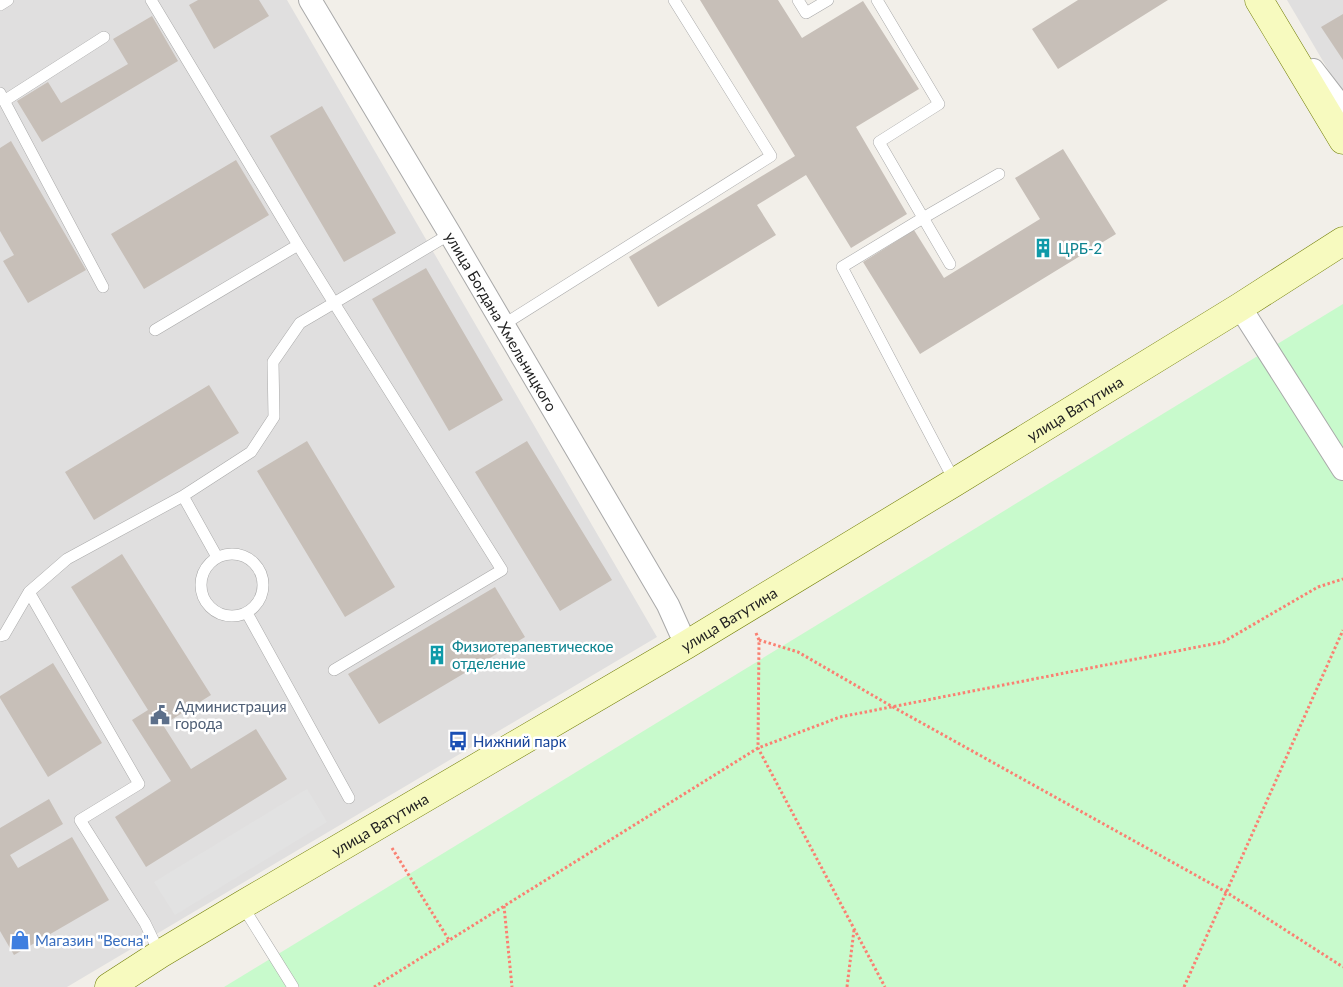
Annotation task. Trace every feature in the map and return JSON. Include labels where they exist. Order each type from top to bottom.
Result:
[{"type":"main road","points":[[1260,0],[1343,140]]},
{"type":"main road","name":"улица Ватутина","points":[[109,987],[242,905],[686,645],[1240,307],[1343,241]]},
{"type":"street","name":"улица Богдана Хмельницкого","points":[[310,0],[668,605],[686,645]]},
{"type":"street","points":[[1260,0],[1343,109]]},
{"type":"street","points":[[1240,307],[1343,469]]},
{"type":"lane","points":[[0,5],[8,0]]},
{"type":"lane","points":[[151,0],[298,245],[502,570],[334,670]]},
{"type":"lane","points":[[502,325],[771,156],[674,0]]},
{"type":"lane","points":[[798,0],[806,13],[828,0]]},
{"type":"lane","points":[[878,0],[939,104],[880,142],[950,264]]},
{"type":"lane","points":[[103,287],[2,97],[104,37]]},
{"type":"lane","points":[[955,482],[842,267],[999,174]]},
{"type":"lane","points":[[0,636],[4,635],[29,592],[67,559],[183,496],[251,452],[274,417],[273,362],[300,323],[450,234]]},
{"type":"lane","points":[[155,330],[298,245]]},
{"type":"lane","points":[[183,496],[217,557]]},
{"type":"lane","points":[[229,554],[240,555],[249,559],[257,566],[262,576],[261,597],[256,606],[247,613],[228,617],[218,614],[209,608],[203,600],[200,580],[204,570],[217,557],[229,554]]},
{"type":"lane","points":[[29,592],[139,784],[80,820],[145,923],[160,954]]},
{"type":"lane","points":[[247,613],[349,798]]},
{"type":"lane","points":[[242,905],[293,987]]},
{"type":"path","points":[[374,987],[758,748],[840,718],[1224,642],[1318,587],[1343,579]]},
{"type":"path","points":[[745,609],[759,640],[758,748],[885,987]]},
{"type":"path","points":[[1184,987],[1343,630]]},
{"type":"path","points":[[759,640],[798,652],[893,707],[1226,892],[1343,967]]},
{"type":"path","points":[[378,826],[449,940]]},
{"type":"path","points":[[504,906],[512,987]]},
{"type":"path","points":[[847,987],[854,929]]},
{"type":"shaded area","points":[[0,0],[287,0],[657,637],[67,987],[0,987]]},
{"type":"shaded area","points":[[1287,0],[1343,0],[1343,95]]},
{"type":"shaded area","points":[[307,789],[327,822],[175,915],[154,882]]},
{"type":"green space","points":[[1343,304],[1343,987],[224,987]]},
{"type":"building","points":[[198,0],[259,0],[269,16],[214,49],[189,5]]},
{"type":"building","points":[[700,0],[778,0],[802,38],[863,1],[919,89],[856,127],[907,214],[851,248],[806,175],[757,205],[776,235],[658,307],[629,257],[795,156]]},
{"type":"building","points":[[1078,0],[1168,0],[1058,69],[1032,29]]},
{"type":"building","points":[[1343,14],[1343,60],[1321,27]]},
{"type":"building","points":[[152,16],[178,61],[42,142],[17,101],[48,82],[61,103],[128,64],[113,39]]},
{"type":"building","points":[[322,106],[396,233],[344,262],[270,136]]},
{"type":"building","points":[[11,141],[86,270],[28,303],[3,261],[14,255],[0,231],[0,148]]},
{"type":"building","name":"ЦРБ-2","points":[[1063,149],[1116,234],[920,354],[863,262],[914,230],[944,278],[1040,219],[1015,178]]},
{"type":"building","points":[[236,160],[269,215],[144,289],[111,234]]},
{"type":"building","points":[[426,268],[503,400],[449,431],[372,299]]},
{"type":"building","points":[[209,385],[239,433],[94,520],[65,472]]},
{"type":"building","points":[[307,441],[395,587],[345,617],[257,471]]},
{"type":"building","points":[[527,441],[612,580],[560,611],[475,472]]},
{"type":"building","name":"Администрация города","points":[[122,554],[211,695],[163,725],[191,769],[256,729],[287,779],[146,867],[115,817],[171,781],[132,720],[148,710],[71,587]]},
{"type":"building","name":"Физиотерапевтическое отделение","points":[[495,587],[525,637],[379,724],[348,674]]},
{"type":"building","points":[[53,663],[102,743],[48,777],[0,696]]},
{"type":"building","points":[[49,799],[63,824],[10,855],[18,868],[72,837],[109,900],[14,955],[0,931],[0,828]]},
{"type":"place","name":"ЦРБ-2","points":[[1043,248]]},
{"type":"place","name":"Физиотерапевтическое отделение","points":[[437,655]]},
{"type":"place","name":"Администрация города","points":[[160,715]]},
{"type":"place","name":"Нижний парк","points":[[458,741]]},
{"type":"place","name":"Магазин \"Весна\"","points":[[20,940]]}]
